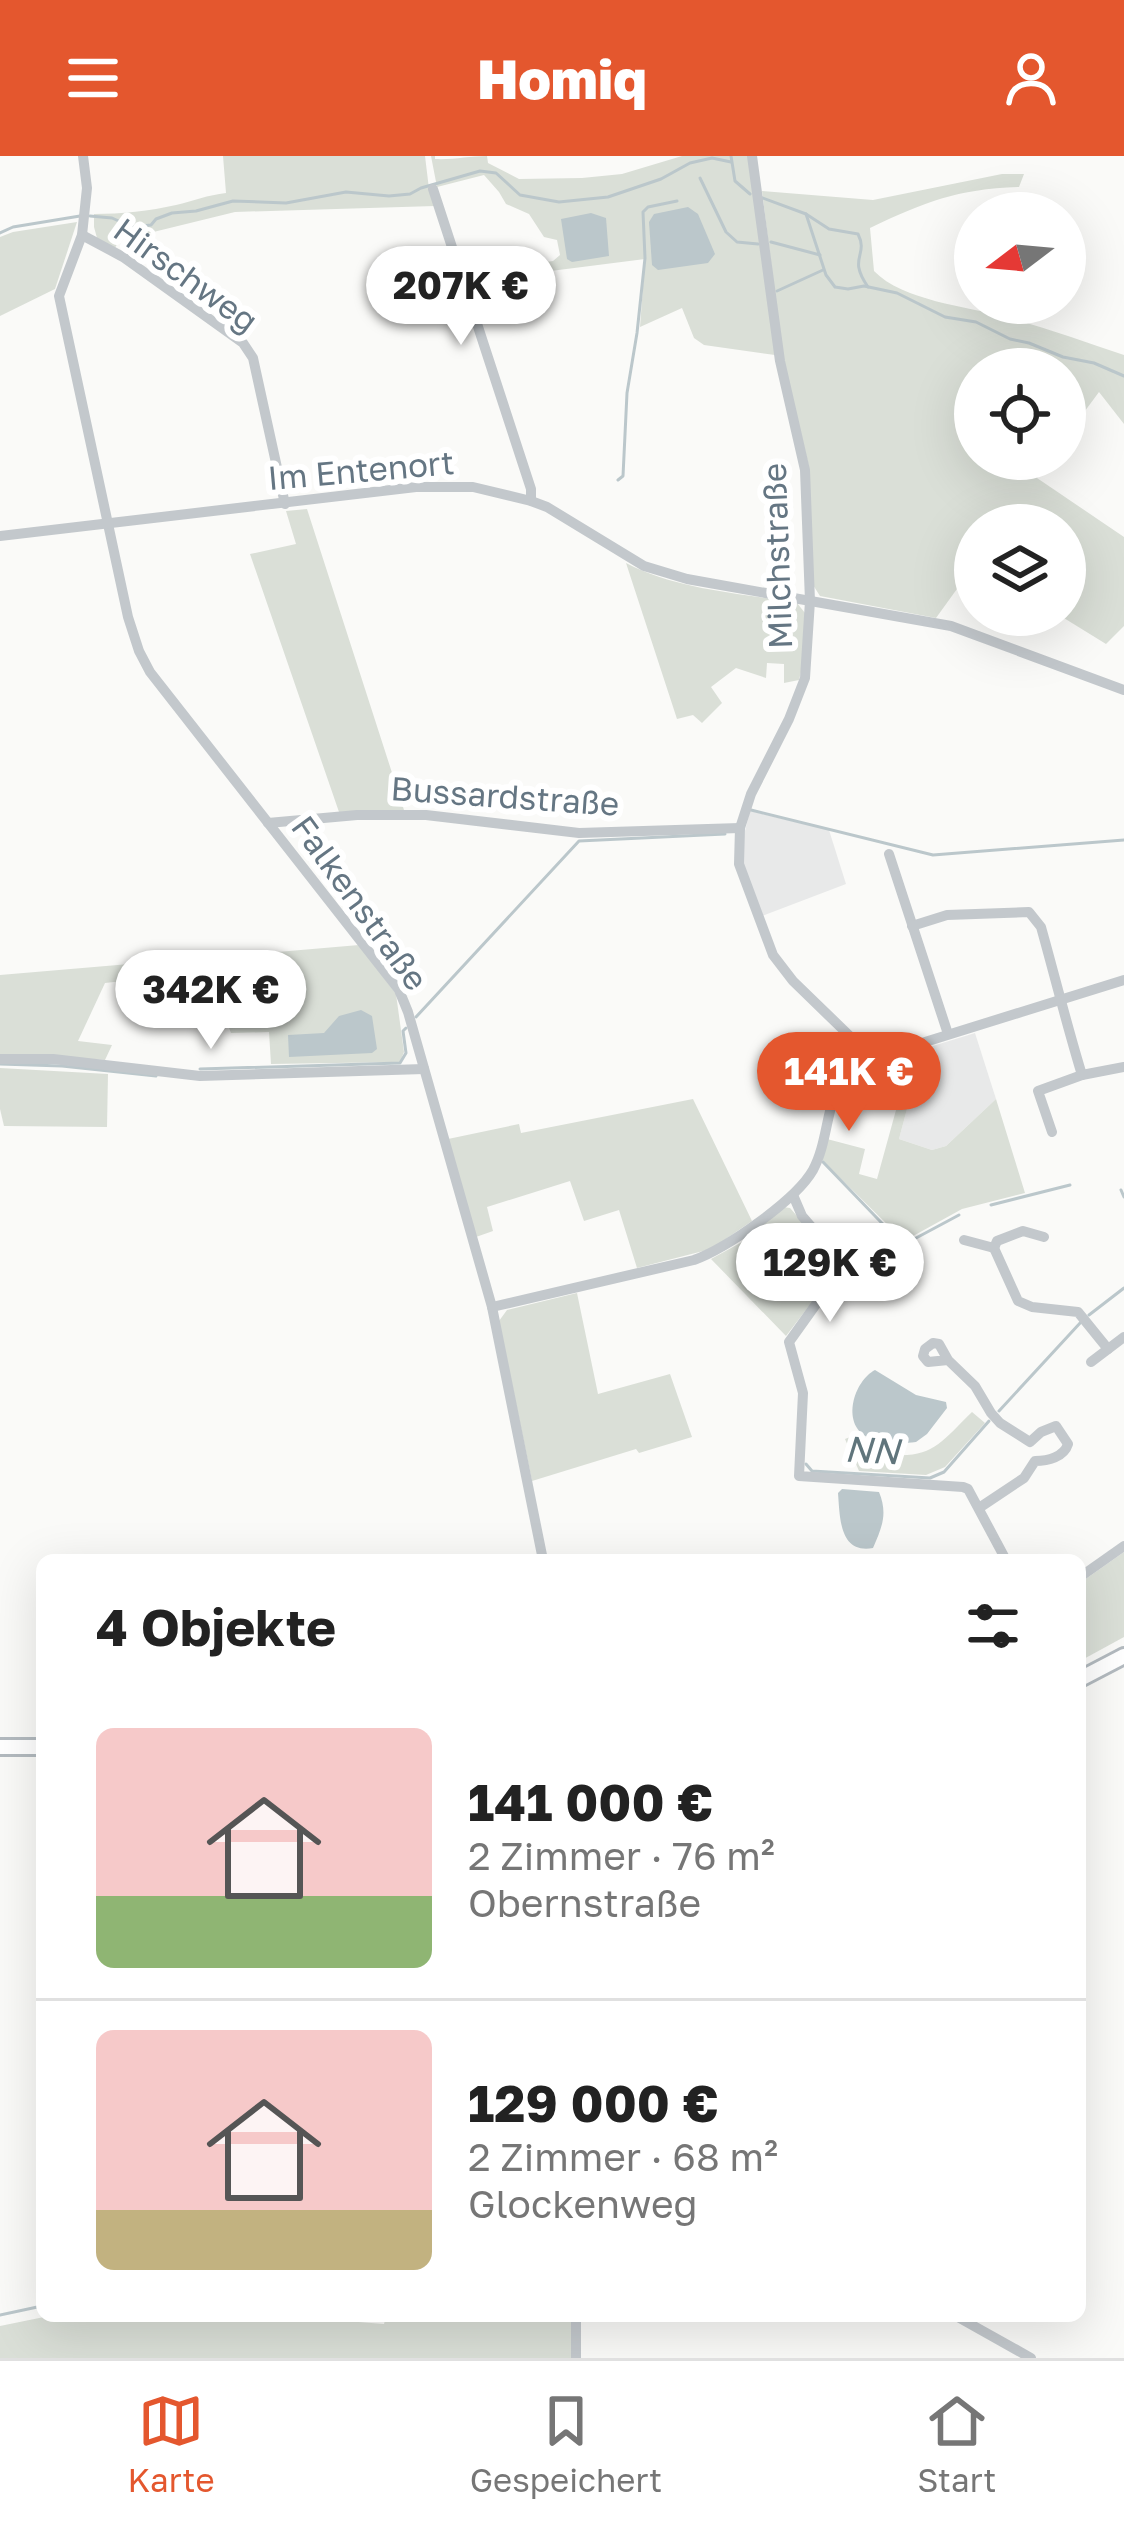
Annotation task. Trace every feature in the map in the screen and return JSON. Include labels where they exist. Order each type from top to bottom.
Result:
[{"type":"street","name":"Falkenstraße","points":[[83,156],[87,188],[82,235],[59,296],[128,617],[150,672],[399,990],[492,1307],[542,1554]]},
{"type":"street","name":"Milchstraße","points":[[752,156],[780,361],[805,470],[810,601],[806,678],[751,794],[740,827],[739,864],[773,955],[793,982],[860,1046]]},
{"type":"street","points":[[433,189],[531,501]]},
{"type":"street","name":"Hirschweg","points":[[82,235],[123,257],[243,343],[253,358],[285,504]]},
{"type":"street","name":"Im Entenort","points":[[0,536],[416,487],[473,487],[547,507],[644,566],[688,579],[951,626],[1124,690]]},
{"type":"street","name":"Bussardstraße","points":[[268,823],[426,815],[579,833],[740,827]]},
{"type":"street","points":[[889,854],[948,1034]]},
{"type":"street","points":[[912,926],[947,915],[1029,912],[1041,927],[1082,1075]]},
{"type":"street","points":[[492,1307],[661,1268],[716,1252],[739,1238],[793,1195],[817,1164],[833,1100],[860,1046],[909,1047],[1124,980]]},
{"type":"street","points":[[0,1059],[53,1059],[200,1076],[424,1069]]},
{"type":"street","points":[[1052,1132],[1038,1090],[1124,1067]]},
{"type":"street","points":[[793,1195],[802,1216],[835,1254],[838,1266],[834,1279],[789,1342],[803,1394],[799,1476],[968,1489],[1003,1554]]},
{"type":"street","points":[[994,1248],[998,1241],[1023,1231],[1044,1238]]},
{"type":"street","points":[[964,1240],[994,1248]]},
{"type":"street","points":[[994,1248],[1018,1301],[1078,1312],[1108,1349]]},
{"type":"street","points":[[1091,1362],[1124,1337]]},
{"type":"street","points":[[948,1360],[976,1386],[1000,1424],[1030,1442],[1035,1461],[1024,1478],[979,1508]]},
{"type":"street","points":[[1030,1442],[1055,1426],[1068,1444],[1054,1458],[1035,1461]]},
{"type":"street","points":[[1086,1573],[1124,1546]]},
{"type":"street","points":[[1086,1676],[1124,1656]]},
{"type":"street","points":[[0,1747],[36,1748]]},
{"type":"street","points":[[576,2322],[576,2358]]},
{"type":"street","points":[[967,2322],[1031,2358]]},
{"type":"shaded area","points":[[223,156],[425,156],[435,206],[235,212],[133,237],[125,229],[115,248],[97,238],[94,214],[156,209],[226,193]]},
{"type":"shaded area","points":[[431,156],[487,156],[488,163],[519,179],[622,174],[682,156],[748,156],[775,355],[704,345],[694,338],[682,308],[640,327],[645,259],[535,273],[534,264],[560,255],[557,240],[544,237],[529,214],[506,204],[484,175],[437,187]]},
{"type":"shaded area","points":[[1002,174],[1024,174],[1019,187],[954,192],[870,228],[874,271],[901,289],[954,305],[954,324],[1030,324],[1124,355],[1124,424],[1099,392],[1086,410],[1086,348],[954,348],[954,480],[1040,480],[1075,504],[954,504],[954,593],[936,618],[820,596],[813,585],[809,467],[783,359],[762,191],[873,200]]},
{"type":"shaded area","points":[[688,207],[698,214],[715,254],[708,263],[658,270],[652,265],[649,222],[654,214]]},
{"type":"shaded area","points":[[591,213],[606,218],[609,256],[572,262],[567,259],[561,219]]},
{"type":"shaded area","points":[[77,222],[55,289],[0,316],[0,237]]},
{"type":"shaded area","points":[[307,509],[404,810],[339,812],[250,554],[296,544],[286,511]]},
{"type":"shaded area","points":[[1086,511],[1124,537],[1124,626],[1106,644],[1086,632]]},
{"type":"shaded area","points":[[626,563],[688,585],[797,603],[805,613],[799,680],[784,683],[784,664],[767,663],[766,678],[736,668],[711,687],[722,703],[702,723],[693,715],[677,719]]},
{"type":"shaded area","points":[[750,811],[829,830],[846,884],[762,916],[743,864]]},
{"type":"shaded area","points":[[359,945],[396,994],[404,1052],[400,1062],[271,1064],[269,1032],[231,1033],[226,1020],[210,1009],[231,972],[208,967],[208,958]]},
{"type":"shaded area","points":[[153,962],[132,980],[105,983],[78,1041],[112,1045],[105,1060],[0,1054],[0,975]]},
{"type":"shaded area","points":[[361,1010],[372,1016],[377,1049],[372,1053],[289,1057],[288,1035],[324,1033],[339,1016]]},
{"type":"shaded area","points":[[975,1033],[996,1099],[946,1146],[932,1150],[899,1139],[923,1049]]},
{"type":"shaded area","points":[[923,1049],[899,1139],[932,1150],[946,1146],[996,1099],[1025,1193],[962,1209],[904,1241],[821,1159],[827,1139],[865,1149],[859,1174],[877,1179],[912,1052]]},
{"type":"shaded area","points":[[0,1068],[108,1074],[107,1127],[4,1126]]},
{"type":"shaded area","points":[[693,1099],[752,1221],[711,1249],[637,1268],[619,1210],[584,1221],[570,1181],[487,1207],[493,1231],[476,1237],[448,1139],[519,1124],[521,1133]]},
{"type":"shaded area","points":[[783,1207],[790,1208],[833,1257],[835,1266],[786,1336],[711,1259],[742,1242]]},
{"type":"shaded area","points":[[577,1293],[598,1394],[670,1374],[692,1437],[532,1481],[499,1321],[507,1310]]},
{"type":"shaded area","points":[[875,1370],[916,1395],[946,1402],[947,1408],[916,1442],[878,1441],[859,1431],[853,1402],[861,1383]]},
{"type":"shaded area","points":[[972,1412],[985,1423],[945,1467],[926,1475],[859,1471],[845,1439],[850,1437],[873,1452],[924,1452]]},
{"type":"shaded area","points":[[842,1489],[879,1492],[883,1520],[873,1548],[848,1540],[840,1513],[838,1493]]},
{"type":"shaded area","points":[[1124,1552],[1124,1637],[1086,1658],[1086,1579]]},
{"type":"shaded area","points":[[36,2319],[573,2322],[573,2358],[0,2358],[0,2326]]},
{"type":"waterway","points":[[731,156],[735,181],[750,194]]},
{"type":"waterway","points":[[90,216],[112,218],[132,227],[151,225],[172,213],[233,201],[286,203],[346,192],[410,194],[480,171],[496,173],[520,195],[559,202],[608,197],[661,179],[690,163],[712,158],[731,162]]},
{"type":"waterway","points":[[700,178],[726,232],[737,242],[758,244]]},
{"type":"waterway","points":[[760,197],[806,214],[829,229],[858,234],[859,269],[868,287]]},
{"type":"waterway","points":[[618,480],[623,476],[627,393],[645,258],[643,212],[677,201]]},
{"type":"waterway","points":[[806,214],[826,275],[835,287],[864,286],[897,293],[945,317],[976,322],[1010,339],[1124,376]]},
{"type":"waterway","points":[[0,233],[80,216]]},
{"type":"waterway","points":[[771,242],[820,255]]},
{"type":"waterway","points":[[777,291],[823,270]]},
{"type":"waterway","points":[[751,810],[933,855],[1124,840]]},
{"type":"waterway","points":[[416,1017],[579,841],[725,834]]},
{"type":"waterway","points":[[200,1069],[400,1063],[406,1053],[406,1028]]},
{"type":"waterway","points":[[0,1064],[156,1076]]},
{"type":"waterway","points":[[823,1162],[903,1245],[959,1215]]},
{"type":"waterway","points":[[991,1205],[1070,1185]]},
{"type":"waterway","points":[[1121,1190],[1124,1197]]},
{"type":"waterway","name":"NN","points":[[1089,1315],[1124,1288]]},
{"type":"waterway","name":"NN","points":[[999,1411],[1081,1322]]},
{"type":"waterway","name":"NN","points":[[806,1464],[812,1471],[930,1478],[944,1472],[989,1421]]},
{"type":"waterway","points":[[0,2315],[36,2307]]}]
